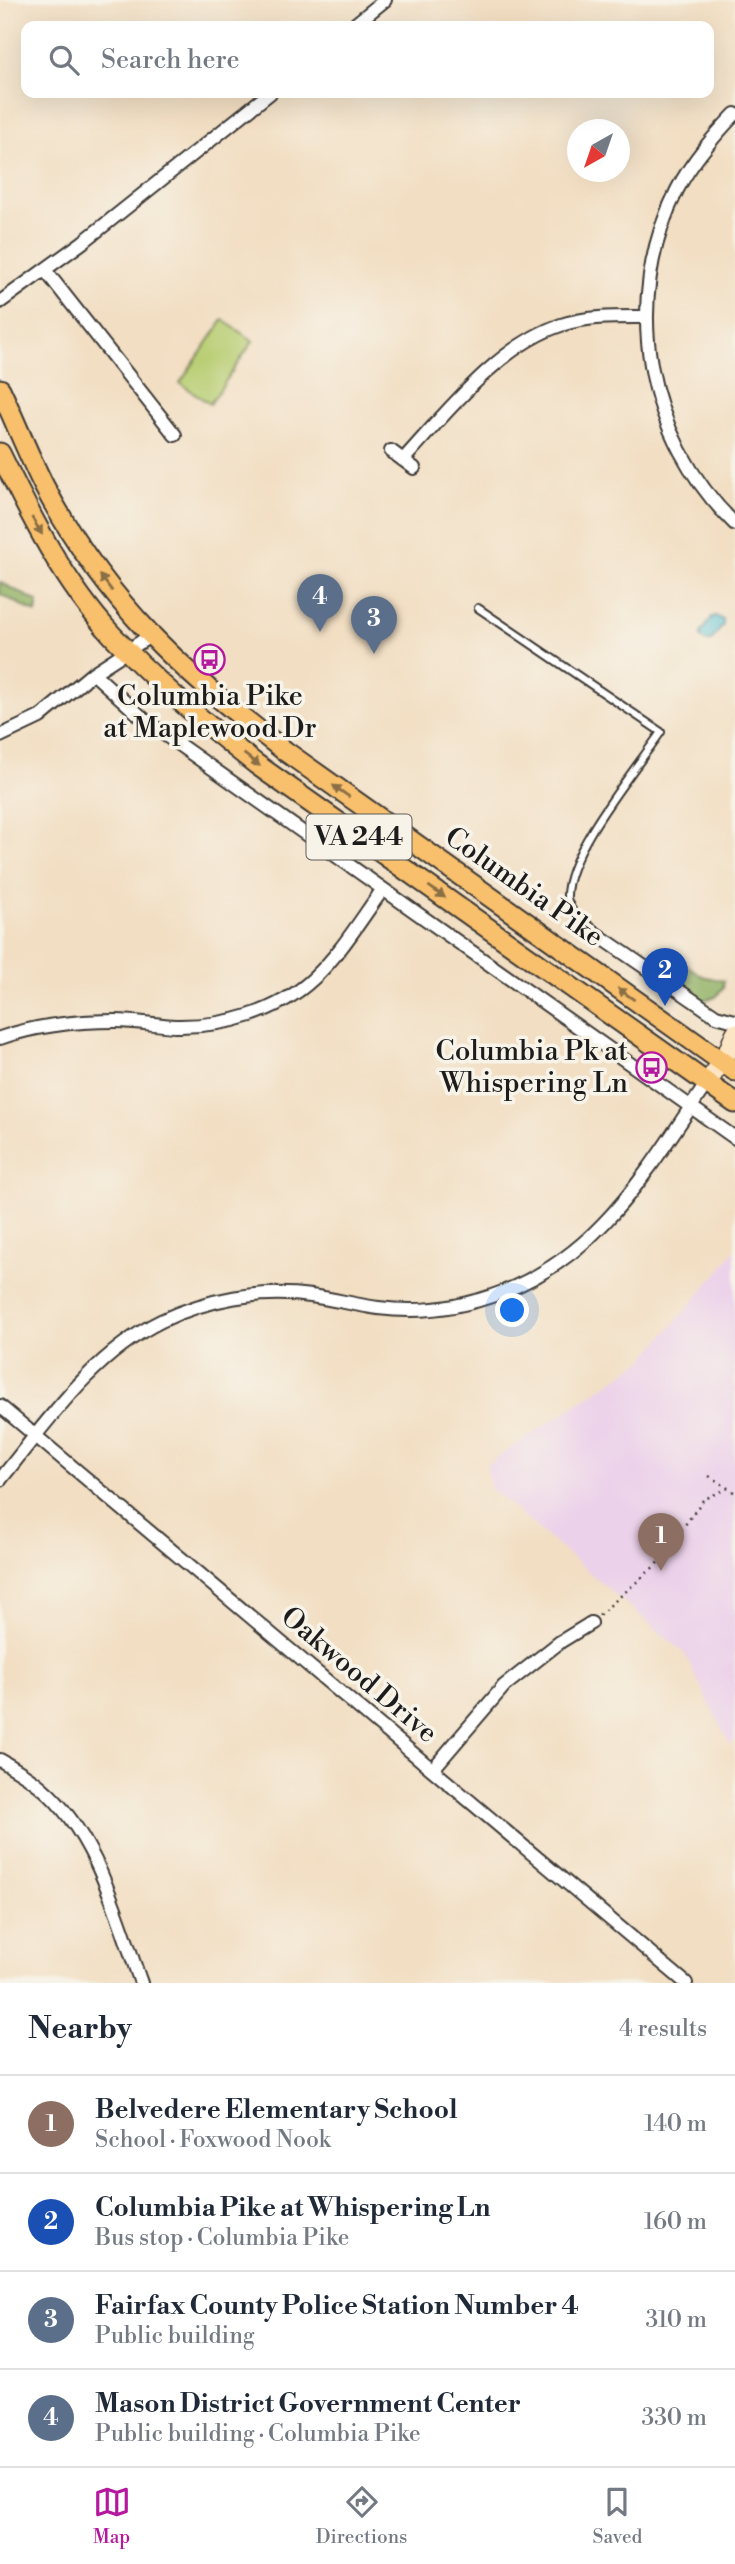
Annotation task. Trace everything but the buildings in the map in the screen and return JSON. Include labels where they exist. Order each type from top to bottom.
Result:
[{"type":"main road","name":"Columbia Pike","points":[[0,389],[45,486],[100,575],[150,636],[224,705],[728,1066]]},
{"type":"main road","name":"Columbia Pike","points":[[0,453],[53,554],[93,612],[127,650],[206,724],[256,764],[735,1103]]},
{"type":"street","points":[[359,21],[385,0]]},
{"type":"street","points":[[0,302],[45,270],[264,98]]},
{"type":"street","points":[[735,114],[696,159],[678,188],[666,215],[649,275],[646,317],[652,377],[670,433],[701,486],[735,524]]},
{"type":"street","points":[[45,270],[175,435]]},
{"type":"street","points":[[391,452],[408,464],[494,365],[514,348],[537,335],[563,325],[614,317],[646,317]]},
{"type":"street","points":[[0,736],[40,717],[93,673],[150,636]]},
{"type":"street","points":[[93,673],[147,722],[735,1138]]},
{"type":"street","points":[[0,1038],[79,1022],[129,1021],[198,1026],[247,1017],[272,1006],[312,980],[330,963],[383,889]]},
{"type":"street","points":[[579,922],[716,1016],[735,1021]]},
{"type":"street","points":[[0,1480],[76,1388],[113,1352],[161,1321],[193,1308],[240,1296],[279,1293],[308,1295],[380,1308],[439,1308],[502,1293],[529,1281],[564,1259],[605,1223],[707,1083],[728,1066],[735,1032]]},
{"type":"street","name":"Oakwood Drive","points":[[0,1406],[686,1983]]},
{"type":"street","points":[[433,1769],[504,1686],[560,1642],[591,1623]]},
{"type":"street","points":[[0,1760],[43,1788],[80,1835],[112,1904],[141,1983]]},
{"type":"lane","points":[[478,608],[662,733],[593,831],[570,872],[567,900],[579,922]]},
{"type":"path","points":[[709,1476],[735,1493]]},
{"type":"path","points":[[612,1603],[656,1565],[703,1500],[728,1488]]},
{"type":"shaded area","points":[[735,1249],[735,1740],[730,1745],[684,1653],[491,1489],[486,1465],[643,1360]]},
{"type":"green space","points":[[223,320],[253,341],[210,404],[180,383]]},
{"type":"green space","points":[[0,582],[38,602],[36,613],[0,594]]},
{"type":"green space","points":[[685,964],[702,976],[724,981],[716,997],[703,1000],[672,980]]},
{"type":"water","points":[[712,617],[723,620],[723,625],[711,641],[706,642],[701,638],[701,633]]},
{"type":"place","name":"Mason District Government Center","points":[[320,632]]},
{"type":"place","name":"Fairfax County Police Station Number 4","points":[[374,654]]},
{"type":"place","name":"Columbia Pike at Maplewood Dr","points":[[210,659]]},
{"type":"place","name":"Columbia Pike at Whispering Ln","points":[[665,1006]]},
{"type":"place","name":"Columbia Pk at Whispering Ln","points":[[651,1067]]},
{"type":"place","name":"Belvedere Elementary School","points":[[661,1571]]}]
